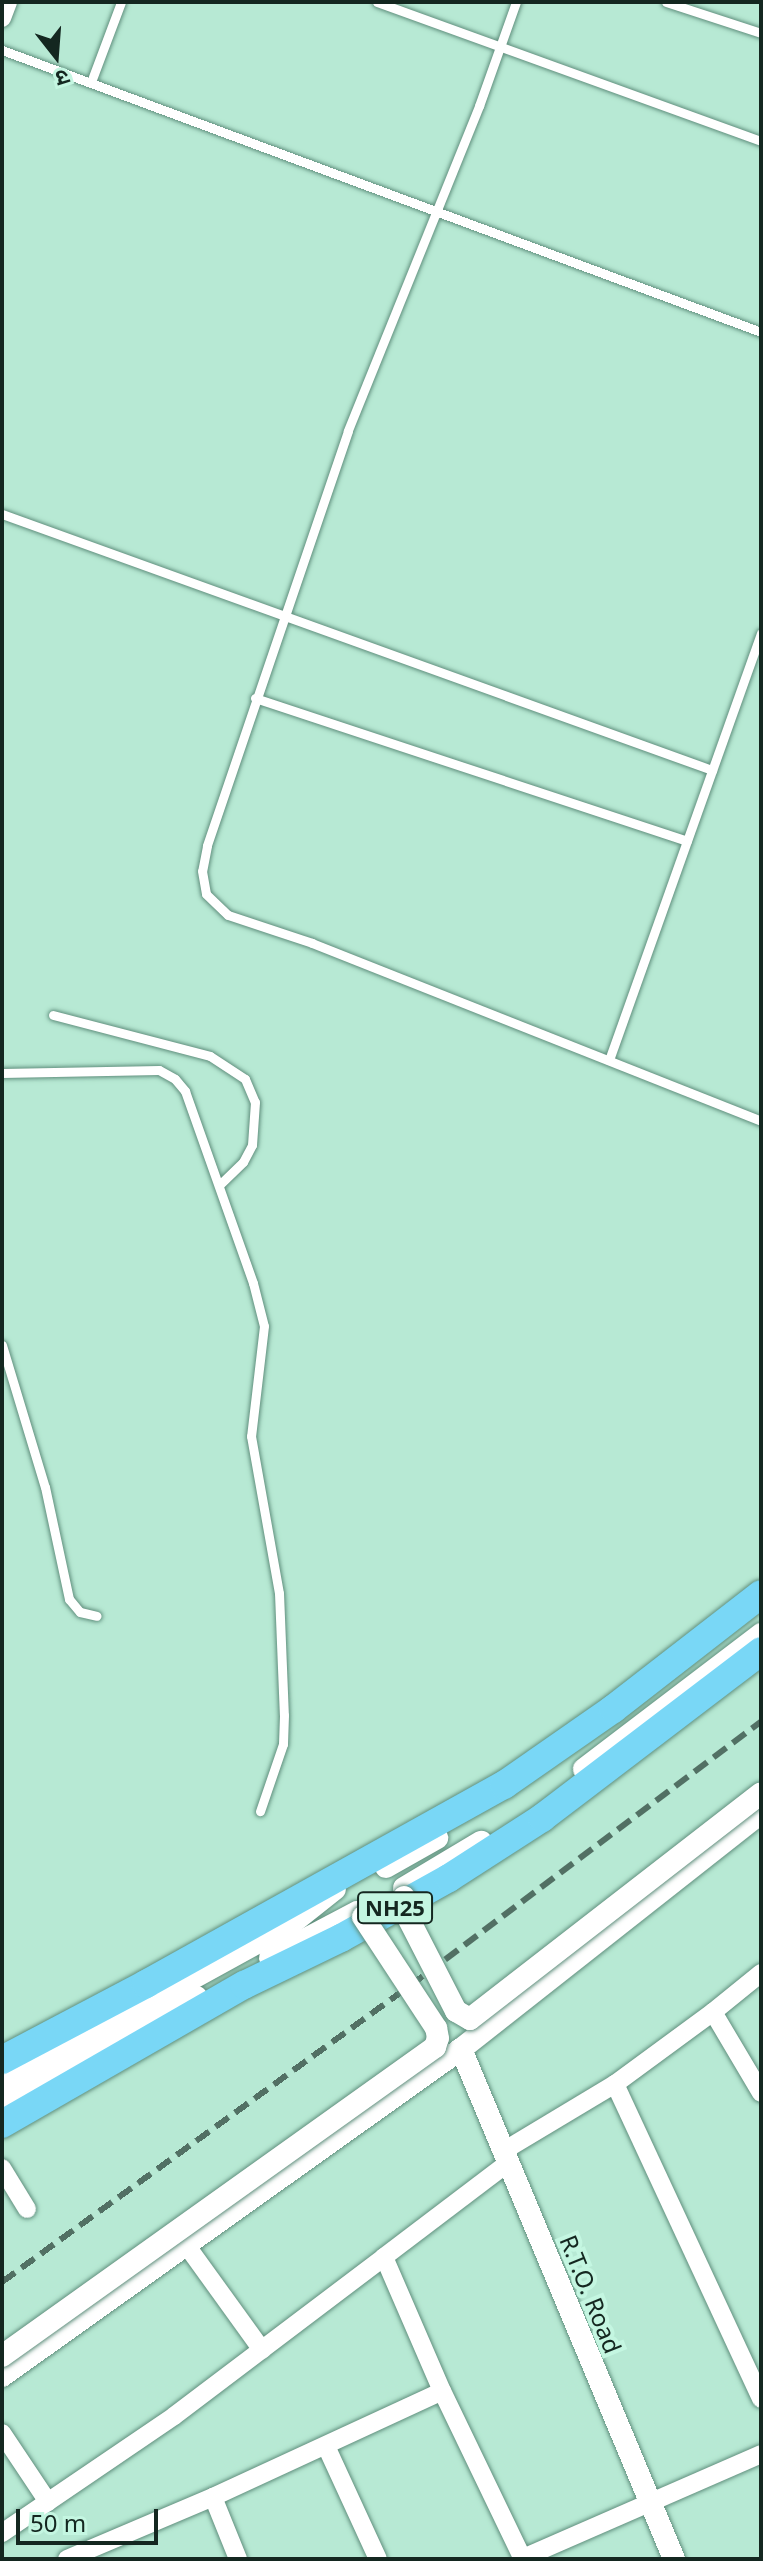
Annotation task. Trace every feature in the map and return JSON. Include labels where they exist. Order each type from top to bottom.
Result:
[{"type":"main road","name":"NH25","points":[[2,2060],[146,1984],[504,1785],[613,1709],[761,1594]]},
{"type":"main road","name":"NH25","points":[[2,2124],[244,1985],[341,1938],[449,1878],[542,1818],[761,1651]]},
{"type":"street","points":[[2,18],[8,2]]},
{"type":"street","points":[[2,2083],[291,1924],[326,1894],[367,1868],[386,1867],[514,1789],[761,1601]]},
{"type":"street","points":[[2,2106],[360,1915],[381,1921],[403,1897],[535,1806],[761,1634]]},
{"type":"street","points":[[386,1867],[394,1872],[456,2011],[470,2019],[761,1793]]},
{"type":"street","points":[[2,2376],[461,2049],[761,1813]]},
{"type":"street","points":[[2,2356],[435,2047],[438,2038],[436,2028],[350,1896],[353,1879]]},
{"type":"street","points":[[2,2533],[174,2416],[384,2257],[507,2156],[615,2084],[761,1973]]},
{"type":"street","points":[[713,2012],[761,2093]]},
{"type":"street","name":"R.T.O. Road","points":[[461,2049],[674,2559]]},
{"type":"street","points":[[615,2084],[761,2399]]},
{"type":"street","points":[[2,2168],[27,2209]]},
{"type":"street","points":[[187,2246],[262,2350]]},
{"type":"street","points":[[384,2257],[442,2391],[522,2559],[761,2454]]},
{"type":"street","points":[[78,2557],[442,2391]]},
{"type":"street","points":[[2,2433],[48,2502]]},
{"type":"street","points":[[326,2446],[378,2559]]},
{"type":"street","points":[[213,2497],[238,2559]]},
{"type":"lane","points":[[91,82],[121,2]]},
{"type":"lane","points":[[377,2],[761,141]]},
{"type":"lane","points":[[516,2],[348,431],[283,616],[207,846],[202,871],[206,894],[228,915],[312,943],[761,1121]]},
{"type":"lane","points":[[666,2],[761,33]]},
{"type":"lane","points":[[2,50],[761,332]]},
{"type":"lane","points":[[2,514],[712,770]]},
{"type":"lane","points":[[609,1060],[761,633]]},
{"type":"lane","points":[[255,698],[687,841]]},
{"type":"lane","points":[[53,1015],[210,1056],[245,1079],[255,1102],[252,1145],[243,1162],[219,1185]]},
{"type":"lane","points":[[2,1073],[159,1070],[175,1079],[185,1091],[261,1304],[264,1326],[251,1436],[279,1593],[284,1715],[283,1744],[260,1811]]},
{"type":"lane","points":[[2,1345],[45,1487],[69,1599],[80,1612],[97,1616]]},
{"type":"railway","points":[[2,2282],[426,1974],[761,1722]]}]
